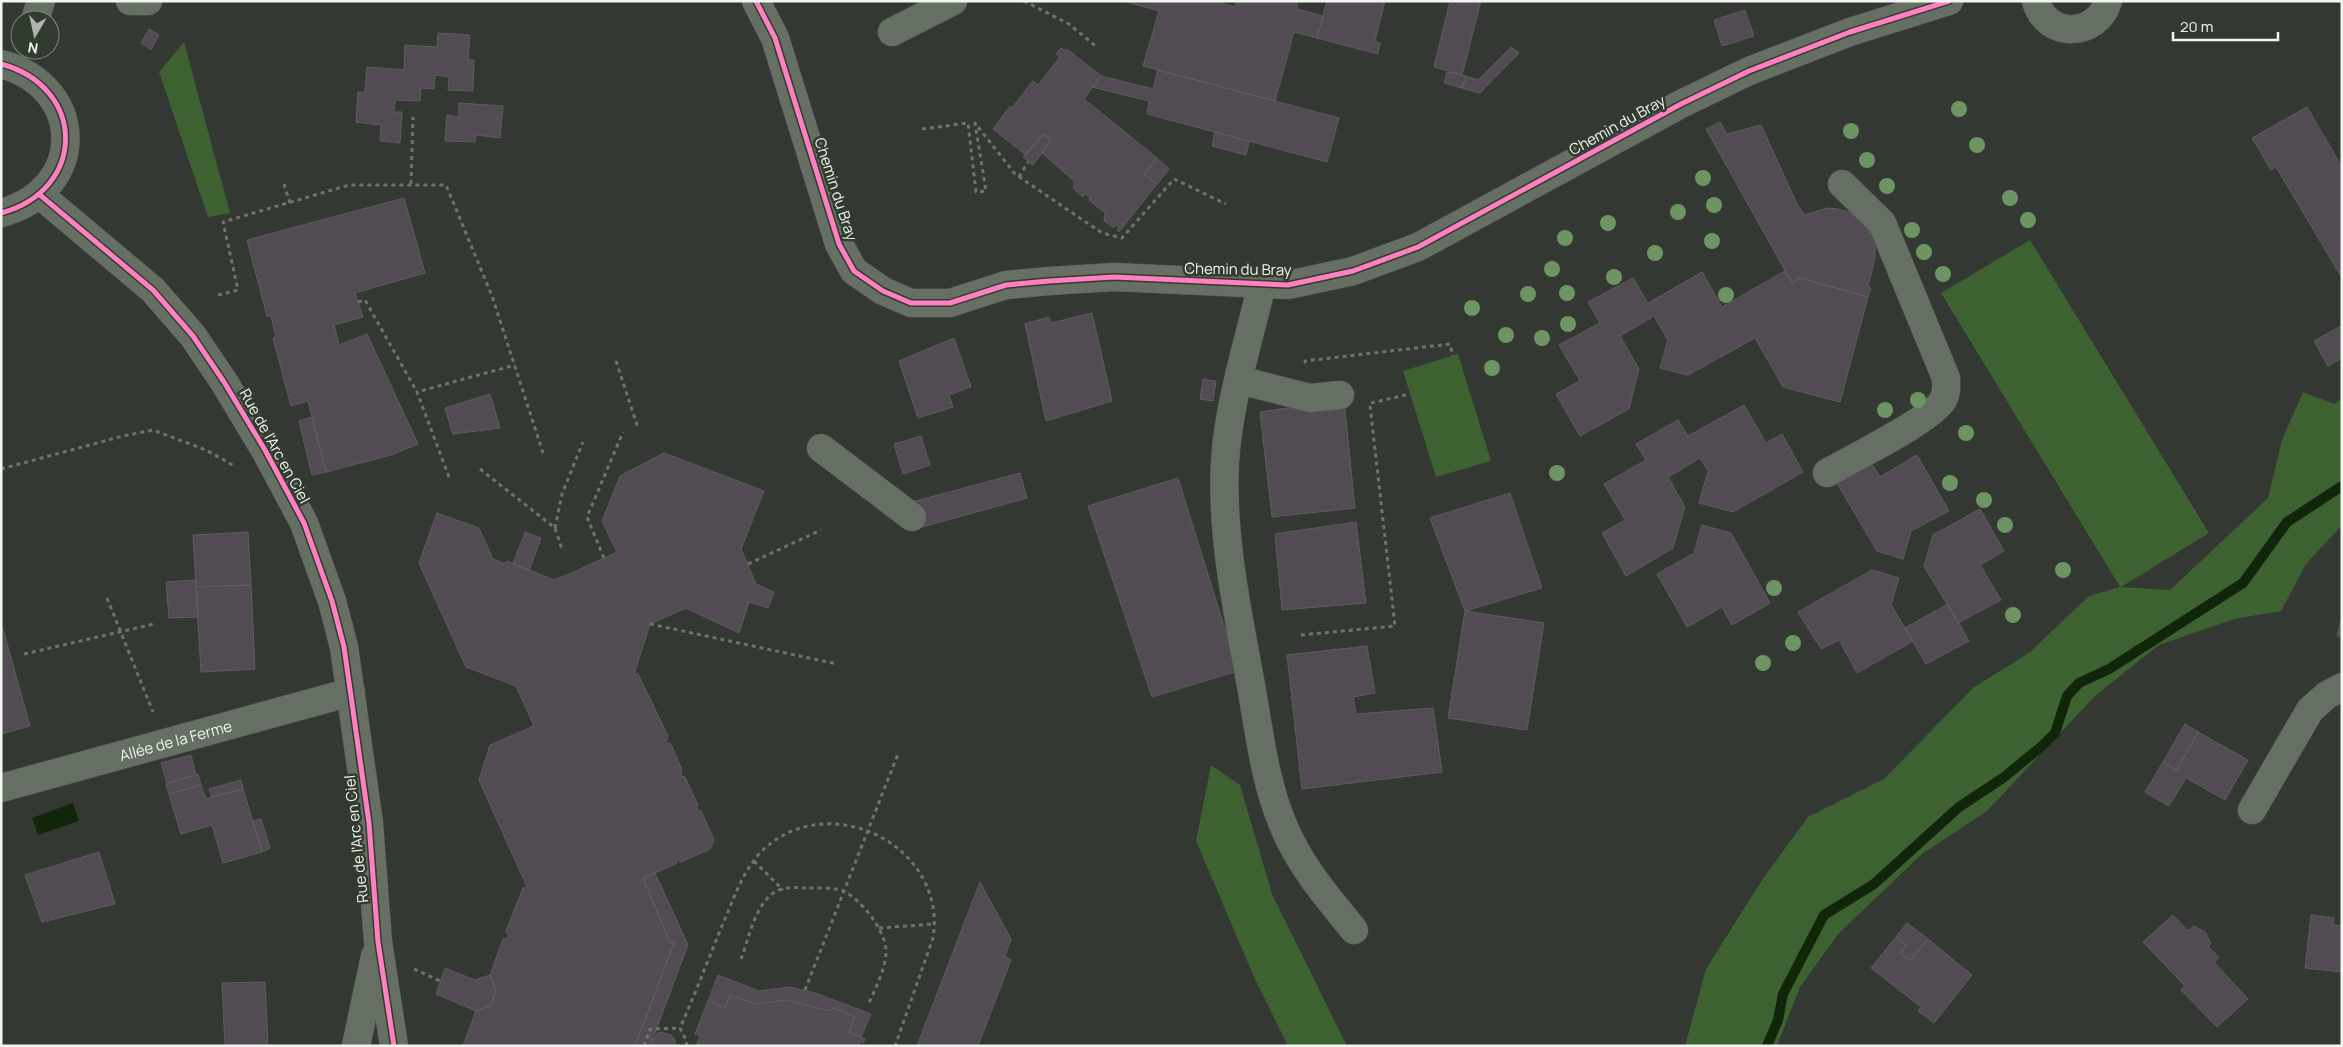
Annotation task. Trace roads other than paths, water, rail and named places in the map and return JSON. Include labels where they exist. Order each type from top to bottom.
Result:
[{"type":"street","points":[[130,1],[148,1]]},
{"type":"street","name":"Chemin du Bray","points":[[756,1],[775,38],[839,244],[854,271],[883,291],[911,303],[950,303],[1006,285],[1058,280],[1114,277],[1288,285],[1353,272],[1418,247],[1681,104],[1749,71],[1850,32],[1949,1]]},
{"type":"street","points":[[892,32],[953,1]]},
{"type":"street","points":[[2036,1],[2044,18],[2054,26],[2066,30],[2078,30],[2099,19],[2108,1]]},
{"type":"street","points":[[1,213],[19,208],[40,195],[53,180],[61,164],[66,141],[63,117],[55,99],[41,82],[14,61]]},
{"type":"street","points":[[1828,473],[1924,417],[1944,399],[1946,390],[1946,378],[1882,223],[1842,184]]},
{"type":"street","name":"Rue de l'Arc en Ciel","points":[[40,195],[152,290],[193,336],[224,382],[265,450],[304,523],[332,601],[344,647],[369,824],[378,942],[394,1046]]},
{"type":"street","points":[[1262,284],[1239,380],[1225,461],[1227,542],[1253,698],[1272,796],[1296,853],[1316,883],[1354,930]]},
{"type":"street","points":[[1239,380],[1310,398],[1340,395]]},
{"type":"street","points":[[821,448],[912,517]]},
{"type":"street","points":[[2252,810],[2310,710],[2327,695],[2342,687]]},
{"type":"street","name":"Allée de la Ferme","points":[[1,788],[351,692]]},
{"type":"street","name":"Rue de l'Arc en Ciel","points":[[356,1046],[378,942]]},
{"type":"waterway","points":[[1767,1046],[1778,1020],[1783,994],[1824,915],[1874,884],[1959,807],[2003,778],[2042,746],[2055,733],[2067,696],[2079,683],[2109,669],[2243,583],[2287,522],[2342,486]]}]
